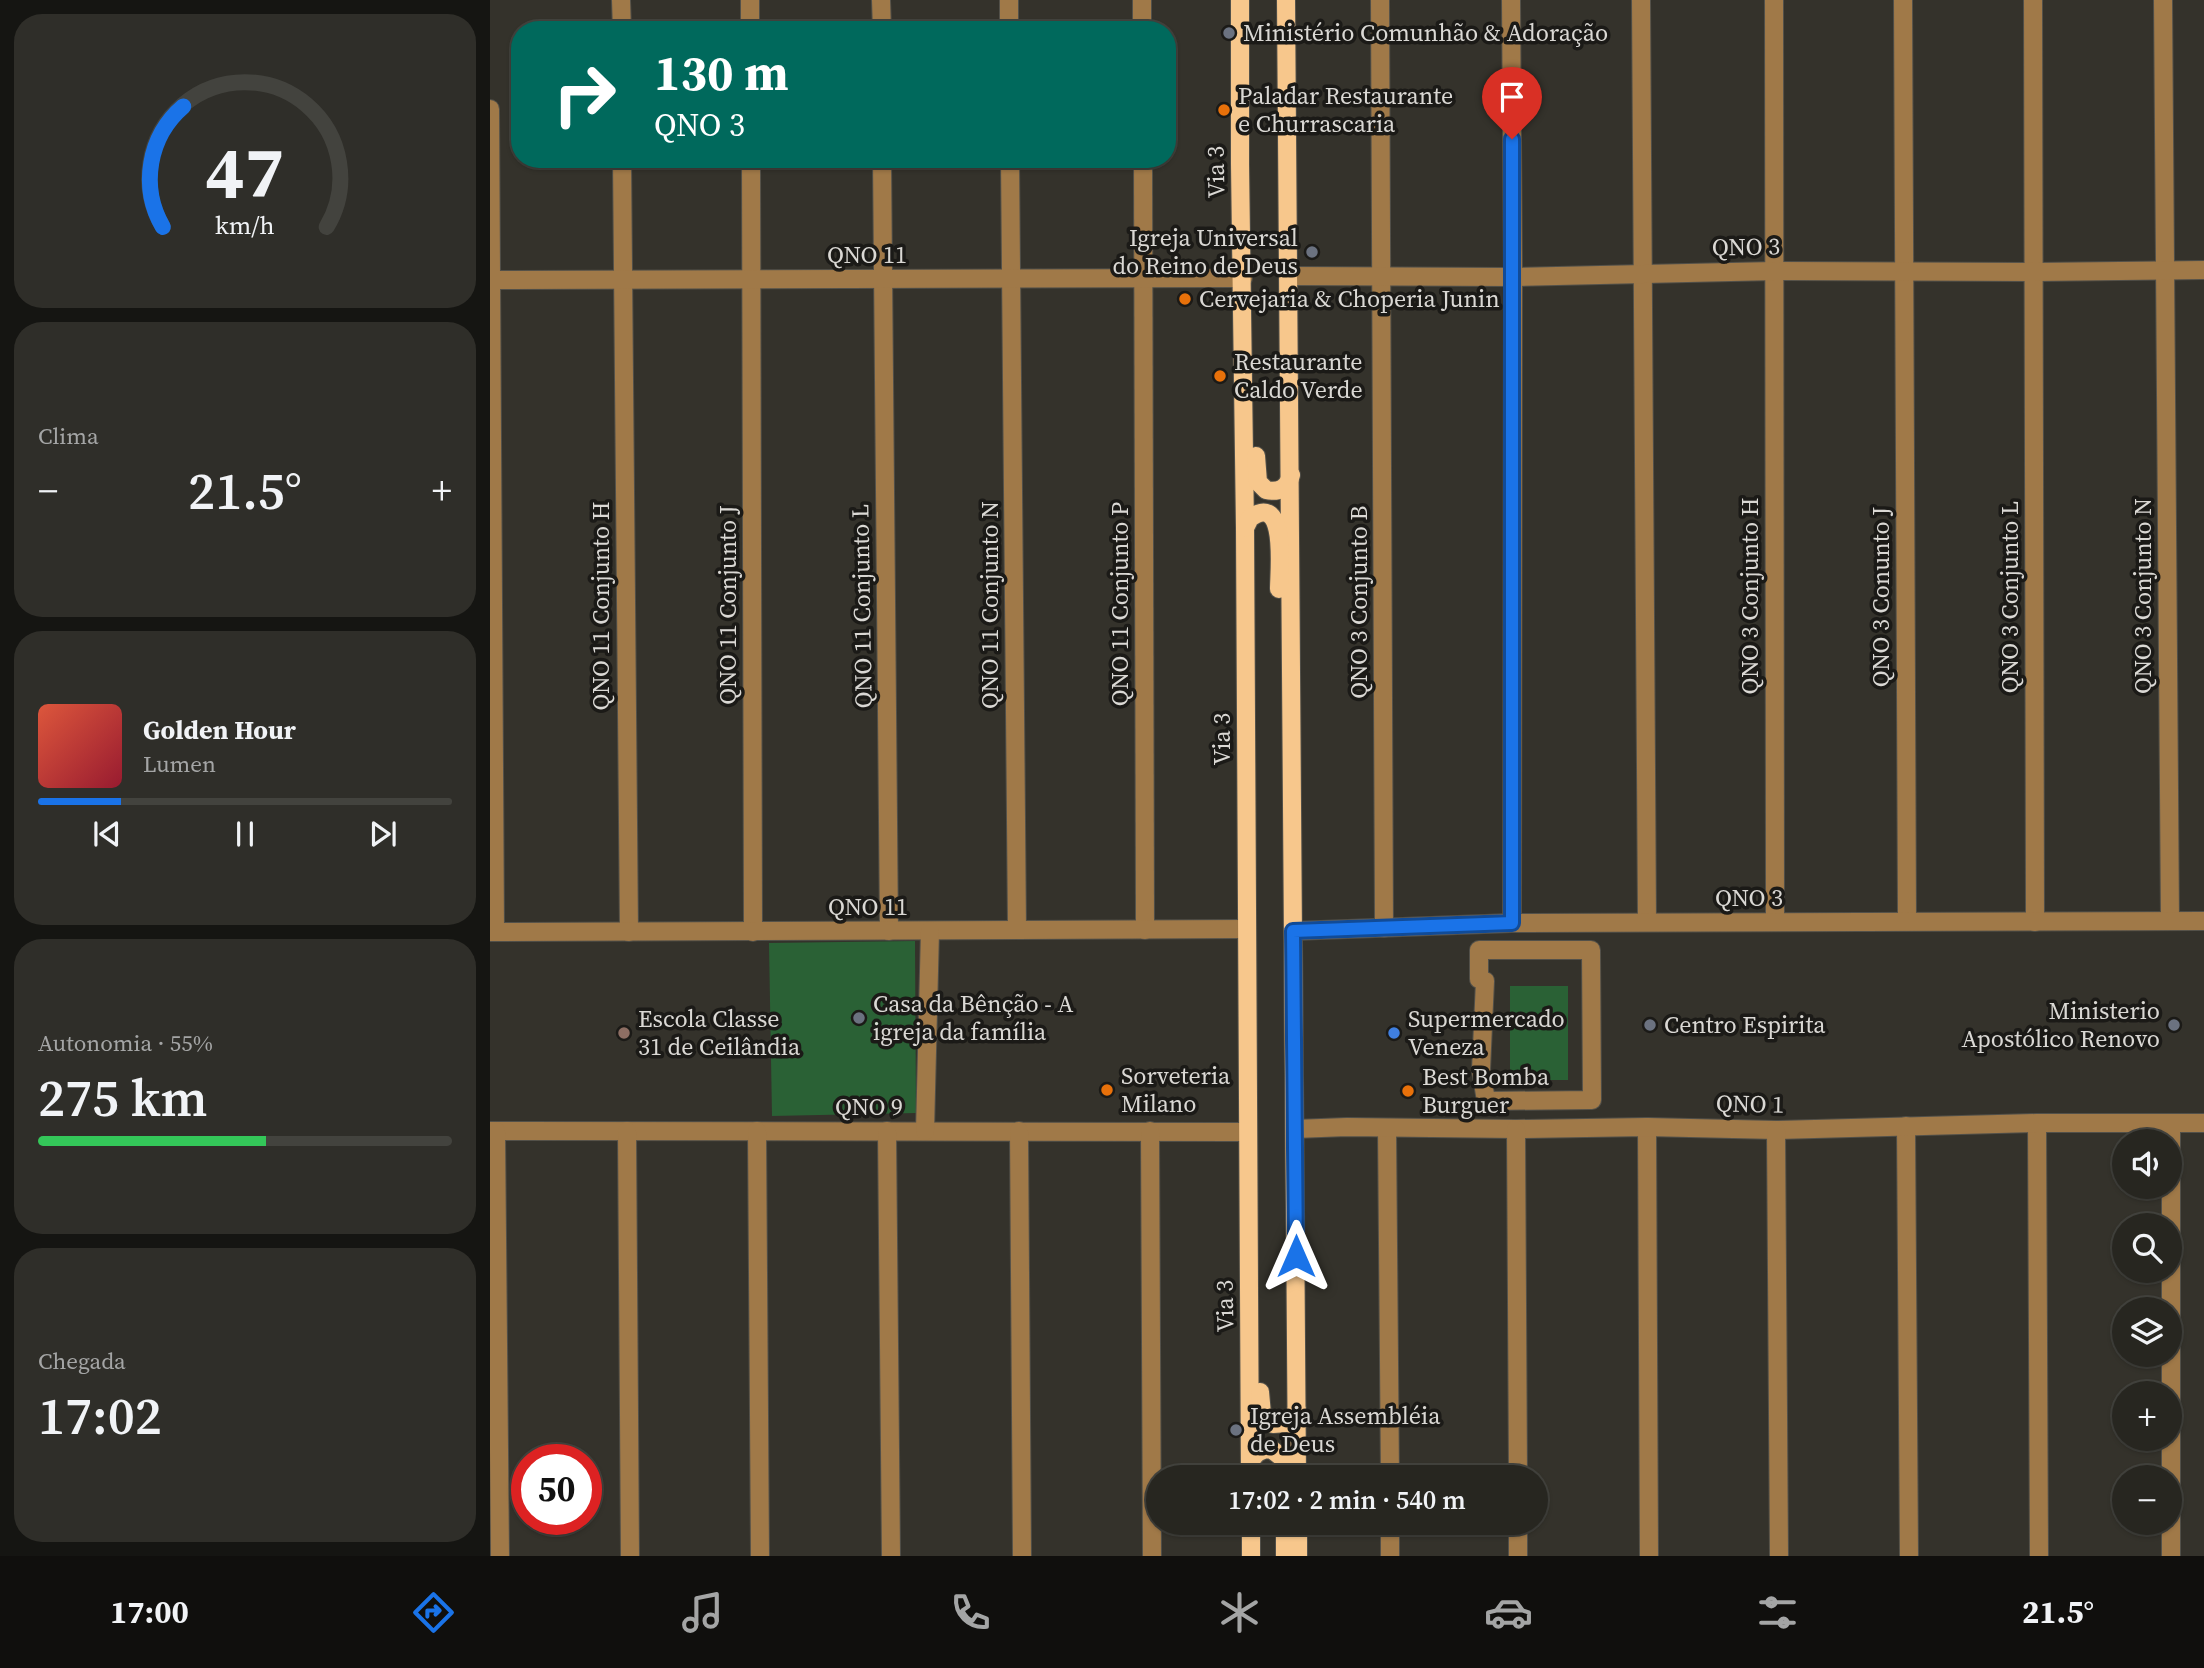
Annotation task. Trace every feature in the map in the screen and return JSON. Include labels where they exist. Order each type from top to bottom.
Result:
[{"type":"main road","name":"Via 3","points":[[1241,0],[1250,1465]]},
{"type":"main road","points":[[1275,0],[1276,101],[1288,174]]},
{"type":"main road","points":[[1286,0],[1297,1465]]},
{"type":"main road","points":[[1244,325],[1256,372],[1258,482],[1266,490],[1278,491],[1287,486],[1290,475]]},
{"type":"main road","points":[[1245,528],[1250,518],[1260,513],[1270,516],[1278,524],[1279,635],[1292,703]]},
{"type":"main road","points":[[1249,1274],[1258,1348],[1262,1414],[1273,1424],[1283,1425],[1292,1419],[1297,1410]]},
{"type":"main road","points":[[1251,1465],[1252,1459],[1265,1449],[1276,1451],[1284,1459],[1284,1465]]},
{"type":"main road","points":[[1251,1535],[1251,1556]]},
{"type":"main road","points":[[1285,1535],[1285,1556]]},
{"type":"main road","points":[[1298,1535],[1298,1556]]},
{"type":"street","points":[[621,0],[622,21]]},
{"type":"street","points":[[750,0],[750,21]]},
{"type":"street","points":[[881,0],[881,21]]},
{"type":"street","points":[[1009,0],[1009,21]]},
{"type":"street","points":[[1142,0],[1142,21]]},
{"type":"street","name":"QNO 3 Conjunto B","points":[[1380,0],[1384,928]]},
{"type":"street","points":[[1511,0],[1512,923]]},
{"type":"street","points":[[1641,0],[1647,922]]},
{"type":"street","name":"QNO 3 Conjunto H","points":[[1773,0],[1775,922]]},
{"type":"street","name":"QNO 3 Conunto J","points":[[1902,0],[1907,921]]},
{"type":"street","name":"QNO 3 Conjunto L","points":[[2033,0],[2035,922]]},
{"type":"street","name":"QNO 3 Conjunto N","points":[[2163,0],[2170,921]]},
{"type":"street","points":[[490,109],[492,932]]},
{"type":"street","name":"QNO 11 Conjunto H","points":[[622,168],[629,932]]},
{"type":"street","name":"QNO 11 Conjunto J","points":[[751,168],[753,932]]},
{"type":"street","name":"QNO 11 Conjunto L","points":[[882,168],[889,931]]},
{"type":"street","name":"QNO 11 Conjunto N","points":[[1010,168],[1017,930]]},
{"type":"street","name":"QNO 11 Conjunto P","points":[[1143,168],[1145,930]]},
{"type":"street","name":"QNO 3","points":[[1289,276],[1513,277],[1774,271],[2204,270]]},
{"type":"street","name":"QNO 11","points":[[490,281],[1243,278]]},
{"type":"street","name":"QNO 3","points":[[1293,931],[1512,923],[2204,921]]},
{"type":"street","name":"QNO 11","points":[[492,932],[1247,929]]},
{"type":"street","points":[[925,1131],[930,931]]},
{"type":"street","points":[[1479,950],[1591,950],[1592,1100],[1486,1101],[1481,1070],[1485,981],[1479,979],[1479,950]]},
{"type":"street","points":[[2037,1123],[2039,1556]]},
{"type":"street","name":"QNO 1","points":[[1295,1129],[1347,1126],[1776,1130],[2037,1123],[2204,1123]]},
{"type":"street","points":[[2171,1123],[2171,1556]]},
{"type":"street","points":[[1906,1126],[1909,1556]]},
{"type":"street","points":[[1647,1127],[1649,1556]]},
{"type":"street","points":[[1387,1128],[1390,1465]]},
{"type":"street","points":[[1516,1129],[1518,1465]]},
{"type":"street","points":[[1776,1130],[1779,1556]]},
{"type":"street","points":[[493,1131],[500,1556]]},
{"type":"street","name":"QNO 9","points":[[493,1131],[1248,1132]]},
{"type":"street","points":[[627,1131],[630,1556]]},
{"type":"street","points":[[757,1131],[760,1556]]},
{"type":"street","points":[[887,1131],[891,1556]]},
{"type":"street","points":[[1019,1131],[1022,1556]]},
{"type":"street","points":[[1150,1131],[1152,1556]]},
{"type":"street","points":[[1390,1535],[1390,1556]]},
{"type":"street","points":[[1518,1535],[1518,1556]]},
{"type":"green space","points":[[915,941],[916,1113],[772,1116],[769,943]]},
{"type":"green space","points":[[1510,986],[1568,986],[1568,1080],[1510,1080]]},
{"type":"place","name":"Ministério Comunhão & Adoração","points":[[1229,33]]},
{"type":"place","name":"Paladar Restaurante e Churrascaria","points":[[1224,110]]},
{"type":"place","name":"Igreja Universal do Reino de Deus","points":[[1312,252]]},
{"type":"place","name":"Cervejaria & Choperia Junin","points":[[1185,299]]},
{"type":"place","name":"Restaurante Caldo Verde","points":[[1220,376]]},
{"type":"place","name":"Casa da Bênção - A igreja da família","points":[[859,1018]]},
{"type":"place","name":"Centro Espirita","points":[[1650,1025]]},
{"type":"place","name":"Ministerio Apostólico Renovo","points":[[2174,1025]]},
{"type":"place","name":"Escola Classe 31 de Ceilândia","points":[[624,1033]]},
{"type":"place","name":"Supermercado Veneza","points":[[1394,1033]]},
{"type":"place","name":"Sorveteria Milano","points":[[1107,1090]]},
{"type":"place","name":"Best Bomba Burguer","points":[[1408,1091]]},
{"type":"place","name":"Igreja Assembléia de Deus","points":[[1236,1430]]},
{"type":"route","points":[[1296,1256],[1293,931],[1512,923],[1512,139]]}]
